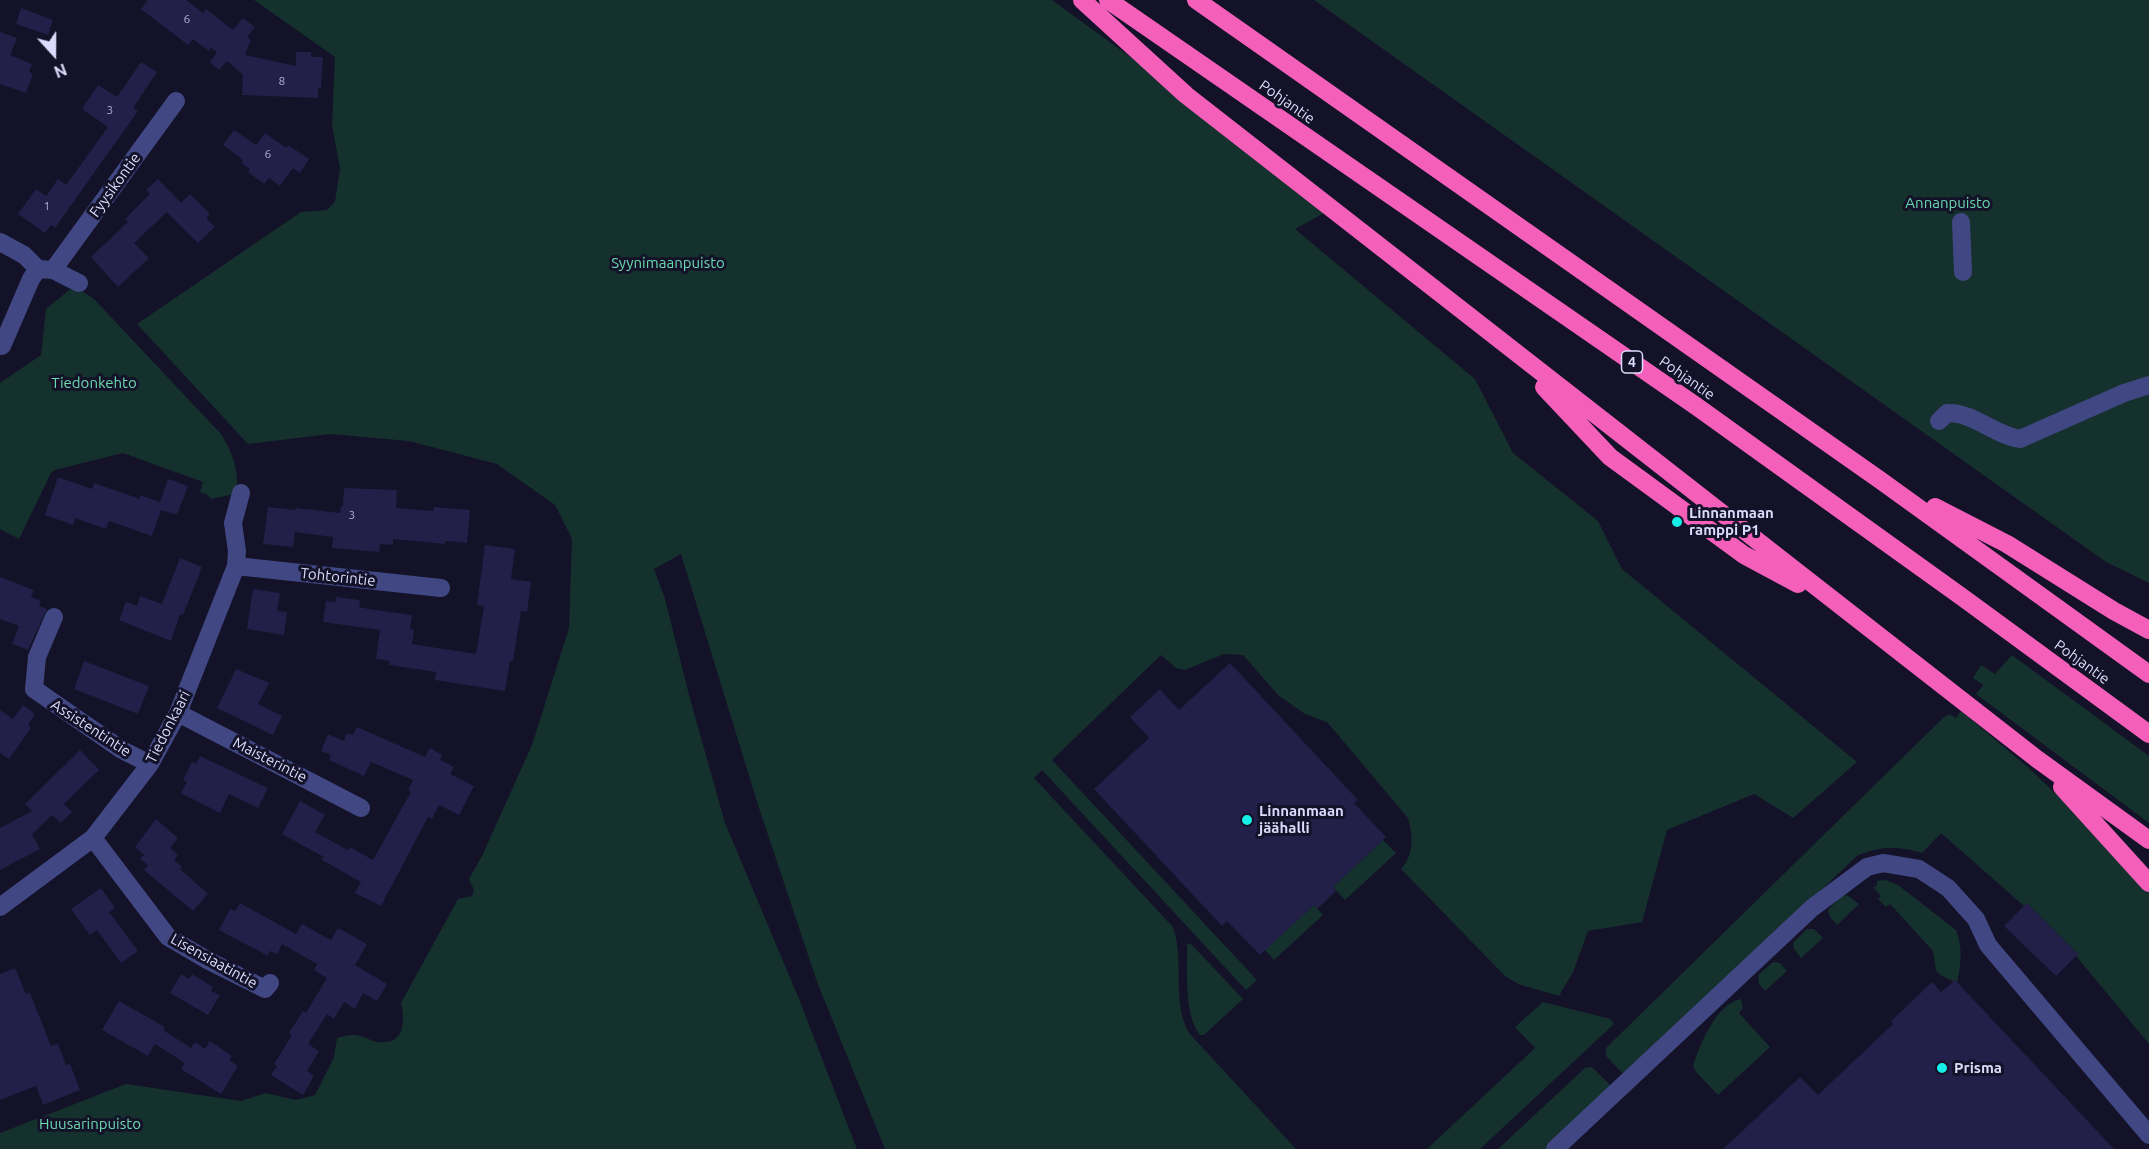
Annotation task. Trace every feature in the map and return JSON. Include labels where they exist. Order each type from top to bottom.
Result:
[{"type":"highway","points":[[1082,0],[1186,95],[1506,346],[1610,457],[1744,555],[1841,606],[2037,759],[2149,840]]},
{"type":"highway","name":"Pohjantie","points":[[1108,0],[1696,406],[2149,734]]},
{"type":"highway","name":"Pohjantie","points":[[1196,0],[1880,480],[2149,674]]},
{"type":"highway","points":[[1880,480],[2007,544],[2114,611],[2149,630]]},
{"type":"highway","points":[[2037,759],[2149,883]]},
{"type":"street","name":"Fyysikontie","points":[[2,346],[31,279],[46,269],[176,101]]},
{"type":"street","points":[[1961,222],[1963,272]]},
{"type":"street","points":[[0,242],[46,269],[79,283]]},
{"type":"street","points":[[1939,421],[1947,413],[1958,413],[2009,437],[2020,439],[2149,384]]},
{"type":"street","name":"Tiedonkaari","points":[[0,907],[93,838],[150,764],[178,713],[236,566],[237,551],[232,523],[241,493]]},
{"type":"street","name":"Tohtorintie","points":[[236,566],[441,588]]},
{"type":"street","name":"Assistentintie","points":[[54,617],[37,657],[34,689],[122,750],[150,764]]},
{"type":"street","name":"Maisterintie","points":[[178,713],[361,808]]},
{"type":"street","name":"Lisensiaatintie","points":[[93,838],[168,937],[264,989],[270,983]]},
{"type":"street","points":[[1555,1149],[1812,908],[1845,881],[1867,867],[1883,863],[1919,869],[1948,888],[1977,919],[1988,945],[2149,1135]]},
{"type":"green space","points":[[254,0],[1052,0],[1184,96],[1328,211],[1295,229],[1475,379],[1513,453],[1598,521],[1622,569],[1857,762],[1793,818],[1754,794],[1667,830],[1642,922],[1588,931],[1573,972],[1559,996],[1518,984],[1505,976],[1401,869],[1408,858],[1411,845],[1408,818],[1327,722],[1305,714],[1278,695],[1243,655],[1224,654],[1185,670],[1176,668],[1161,655],[1052,760],[1257,980],[1246,990],[1042,770],[1034,778],[1173,927],[1178,953],[1181,1008],[1189,1033],[1296,1149],[885,1149],[817,982],[758,805],[681,554],[654,569],[665,599],[725,823],[799,999],[857,1149],[0,1149],[0,1133],[126,1084],[241,1101],[266,1093],[296,1100],[315,1095],[334,1057],[337,1038],[354,1035],[375,1041],[394,1040],[403,1024],[401,1003],[458,899],[472,896],[474,890],[469,879],[482,856],[532,745],[569,628],[572,539],[555,505],[497,464],[409,441],[330,434],[248,444],[137,324],[301,212],[327,210],[335,202],[340,169],[332,125],[335,57]]},
{"type":"green space","name":"Annanpuisto","points":[[1314,0],[2149,0],[2149,583],[2106,562]]},
{"type":"green space","name":"Tiedonkehto","points":[[73,287],[80,289],[95,300],[221,434],[229,448],[236,471],[235,494],[211,499],[200,492],[203,482],[123,453],[55,470],[51,473],[19,539],[0,529],[0,383],[41,355],[46,309]]},
{"type":"green space","points":[[2012,655],[2149,756],[2149,823],[1976,694],[1983,685],[1973,678],[1981,665],[1995,674]]},
{"type":"green space","points":[[1961,711],[2030,769],[2149,892],[2149,1044],[2076,956],[2078,954],[2027,903],[2024,906],[1941,833],[1922,853],[1889,848],[1873,850],[1857,856],[1625,1076],[1606,1056],[1606,1048],[1943,718],[1949,714],[1956,718]]},
{"type":"green space","points":[[1383,840],[1396,853],[1345,900],[1333,887]]},
{"type":"green space","points":[[1886,880],[1898,885],[1956,930],[1961,956],[1957,983],[1940,975],[1936,970],[1933,951],[1890,904],[1886,907],[1878,899],[1881,896],[1873,887],[1877,886],[1877,881]]},
{"type":"green space","points":[[1847,895],[1859,904],[1837,925],[1830,917],[1828,910],[1841,896]]},
{"type":"green space","points":[[1314,905],[1323,915],[1274,960],[1265,950]]},
{"type":"green space","points":[[1807,929],[1814,929],[1823,938],[1801,958],[1794,949],[1793,943]]},
{"type":"green space","points":[[1187,943],[1192,945],[1243,999],[1204,1035],[1200,1035],[1191,1015],[1187,978]]},
{"type":"green space","points":[[1773,962],[1780,963],[1787,971],[1765,991],[1759,984],[1758,975]]},
{"type":"green space","points":[[1741,999],[1743,1008],[1739,1013],[1770,1047],[1718,1095],[1693,1066],[1710,1026],[1724,1008]]},
{"type":"green space","points":[[1543,1002],[1611,1019],[1614,1024],[1480,1149],[1427,1149],[1535,1048],[1515,1027]]},
{"type":"green space","points":[[1590,1067],[1612,1087],[1547,1149],[1498,1149],[1585,1068]]},
{"type":"building","points":[[148,0],[186,0],[203,13],[206,9],[233,30],[243,18],[255,27],[247,37],[251,40],[245,55],[296,66],[296,52],[311,52],[311,57],[323,57],[318,98],[242,95],[243,75],[227,61],[219,70],[210,62],[217,52],[211,48],[209,51],[193,39],[188,45],[141,9]]},
{"type":"building","points":[[21,8],[53,20],[48,35],[16,24]]},
{"type":"building","points":[[0,32],[17,38],[10,55],[32,64],[29,72],[33,74],[26,93],[0,84]]},
{"type":"building","points":[[141,62],[157,72],[133,108],[138,111],[55,228],[51,225],[45,233],[18,214],[36,189],[46,196],[58,179],[66,185],[108,127],[82,109],[98,85],[117,97]]},
{"type":"building","points":[[234,130],[256,145],[265,133],[286,148],[288,145],[309,159],[300,173],[293,168],[280,186],[269,178],[264,184],[248,172],[250,169],[241,163],[243,160],[223,145]]},
{"type":"building","points":[[158,179],[181,203],[190,194],[210,214],[206,218],[215,227],[198,243],[167,212],[134,243],[149,258],[118,287],[91,257],[128,222],[125,219],[150,194],[146,190]]},
{"type":"building","points":[[58,477],[92,489],[94,483],[140,499],[140,495],[160,502],[168,479],[188,486],[177,515],[161,510],[152,536],[109,521],[106,529],[75,518],[73,525],[45,515]]},
{"type":"building","points":[[344,488],[397,490],[396,508],[433,511],[434,507],[470,510],[467,543],[445,541],[445,544],[393,539],[393,545],[380,544],[379,552],[332,548],[333,537],[295,532],[293,547],[263,544],[268,507],[340,513],[341,506],[343,506]]},
{"type":"building","points":[[485,545],[515,549],[511,579],[531,582],[527,612],[521,611],[513,661],[510,661],[505,691],[435,680],[436,672],[389,665],[390,661],[376,659],[380,630],[323,622],[326,601],[335,602],[336,597],[360,600],[359,607],[412,615],[410,629],[414,630],[412,644],[476,654],[484,606],[477,605]]},
{"type":"building","points":[[180,558],[202,567],[183,615],[180,614],[171,641],[119,620],[126,602],[137,606],[140,596],[162,604]]},
{"type":"building","points":[[0,577],[34,590],[31,597],[41,601],[39,606],[47,609],[28,650],[12,644],[19,626],[0,619]]},
{"type":"building","points":[[253,589],[280,593],[277,611],[287,612],[284,635],[247,629]]},
{"type":"building","points":[[84,661],[149,686],[138,714],[74,689]]},
{"type":"building","name":"Linnanmaan jäähalli","points":[[1230,663],[1358,800],[1354,803],[1386,837],[1333,887],[1336,891],[1317,909],[1314,905],[1260,955],[1227,921],[1222,926],[1094,789],[1149,738],[1130,717],[1160,689],[1179,710]]},
{"type":"building","points":[[236,669],[269,683],[258,704],[282,716],[273,735],[217,708]]},
{"type":"building","points":[[23,705],[35,714],[28,725],[31,728],[9,759],[0,753],[0,710],[13,719]]},
{"type":"building","points":[[357,727],[425,757],[430,748],[442,755],[440,760],[454,767],[450,774],[474,786],[459,815],[439,805],[432,819],[428,817],[381,906],[355,893],[361,882],[322,860],[324,857],[282,834],[300,801],[325,815],[315,832],[348,850],[350,847],[373,860],[411,792],[408,790],[413,780],[371,762],[364,776],[329,760],[331,755],[321,751],[328,734],[344,741],[347,733],[353,735]]},
{"type":"building","points":[[80,750],[99,770],[64,804],[72,812],[61,823],[52,815],[32,834],[40,849],[0,870],[0,828],[32,811],[25,804]]},
{"type":"building","points":[[200,756],[268,788],[258,808],[229,794],[220,813],[181,793],[187,782],[183,780],[192,762],[196,764]]},
{"type":"building","points":[[156,819],[178,838],[170,848],[178,855],[174,860],[182,867],[180,869],[208,894],[193,911],[144,870],[148,865],[140,859],[144,855],[135,847]]},
{"type":"building","points":[[101,888],[115,908],[109,912],[138,951],[121,963],[97,930],[90,935],[71,909]]},
{"type":"building","points":[[240,903],[296,934],[302,924],[331,940],[338,928],[367,944],[355,965],[387,984],[377,1001],[363,993],[355,1009],[344,1002],[334,1019],[327,1014],[308,1044],[319,1051],[307,1071],[314,1076],[303,1095],[271,1075],[277,1066],[274,1064],[292,1035],[289,1033],[303,1011],[306,1013],[327,978],[314,970],[317,964],[282,944],[277,954],[270,951],[268,956],[219,930],[230,909],[235,911]]},
{"type":"building","points":[[2027,903],[2078,954],[2056,976],[2004,926]]},
{"type":"building","points":[[15,968],[26,994],[30,993],[51,1046],[58,1044],[66,1065],[70,1064],[80,1090],[43,1105],[36,1086],[0,1100],[0,974]]},
{"type":"building","points":[[181,974],[189,979],[192,974],[213,987],[211,991],[220,995],[208,1015],[170,993]]},
{"type":"building","name":"Prisma","points":[[1955,980],[2114,1149],[1723,1149],[1800,1077],[1818,1095],[1893,1024],[1891,1021],[1932,982],[1941,992]]},
{"type":"building","points":[[119,1001],[165,1027],[163,1030],[191,1048],[195,1042],[205,1049],[210,1041],[232,1056],[229,1060],[238,1066],[221,1094],[181,1069],[185,1063],[155,1044],[148,1056],[102,1030]]},
{"type":"place","name":"Linnanmaan ramppi P1","points":[[1677,522]]},
{"type":"place","name":"Linnanmaan jäähalli","points":[[1247,820]]},
{"type":"place","name":"Prisma","points":[[1942,1068]]},
{"type":"park label","name":"Syynimaanpuisto","points":[[668,263]]},
{"type":"park label","name":"Huusarinpuisto","points":[[90,1124]]}]
